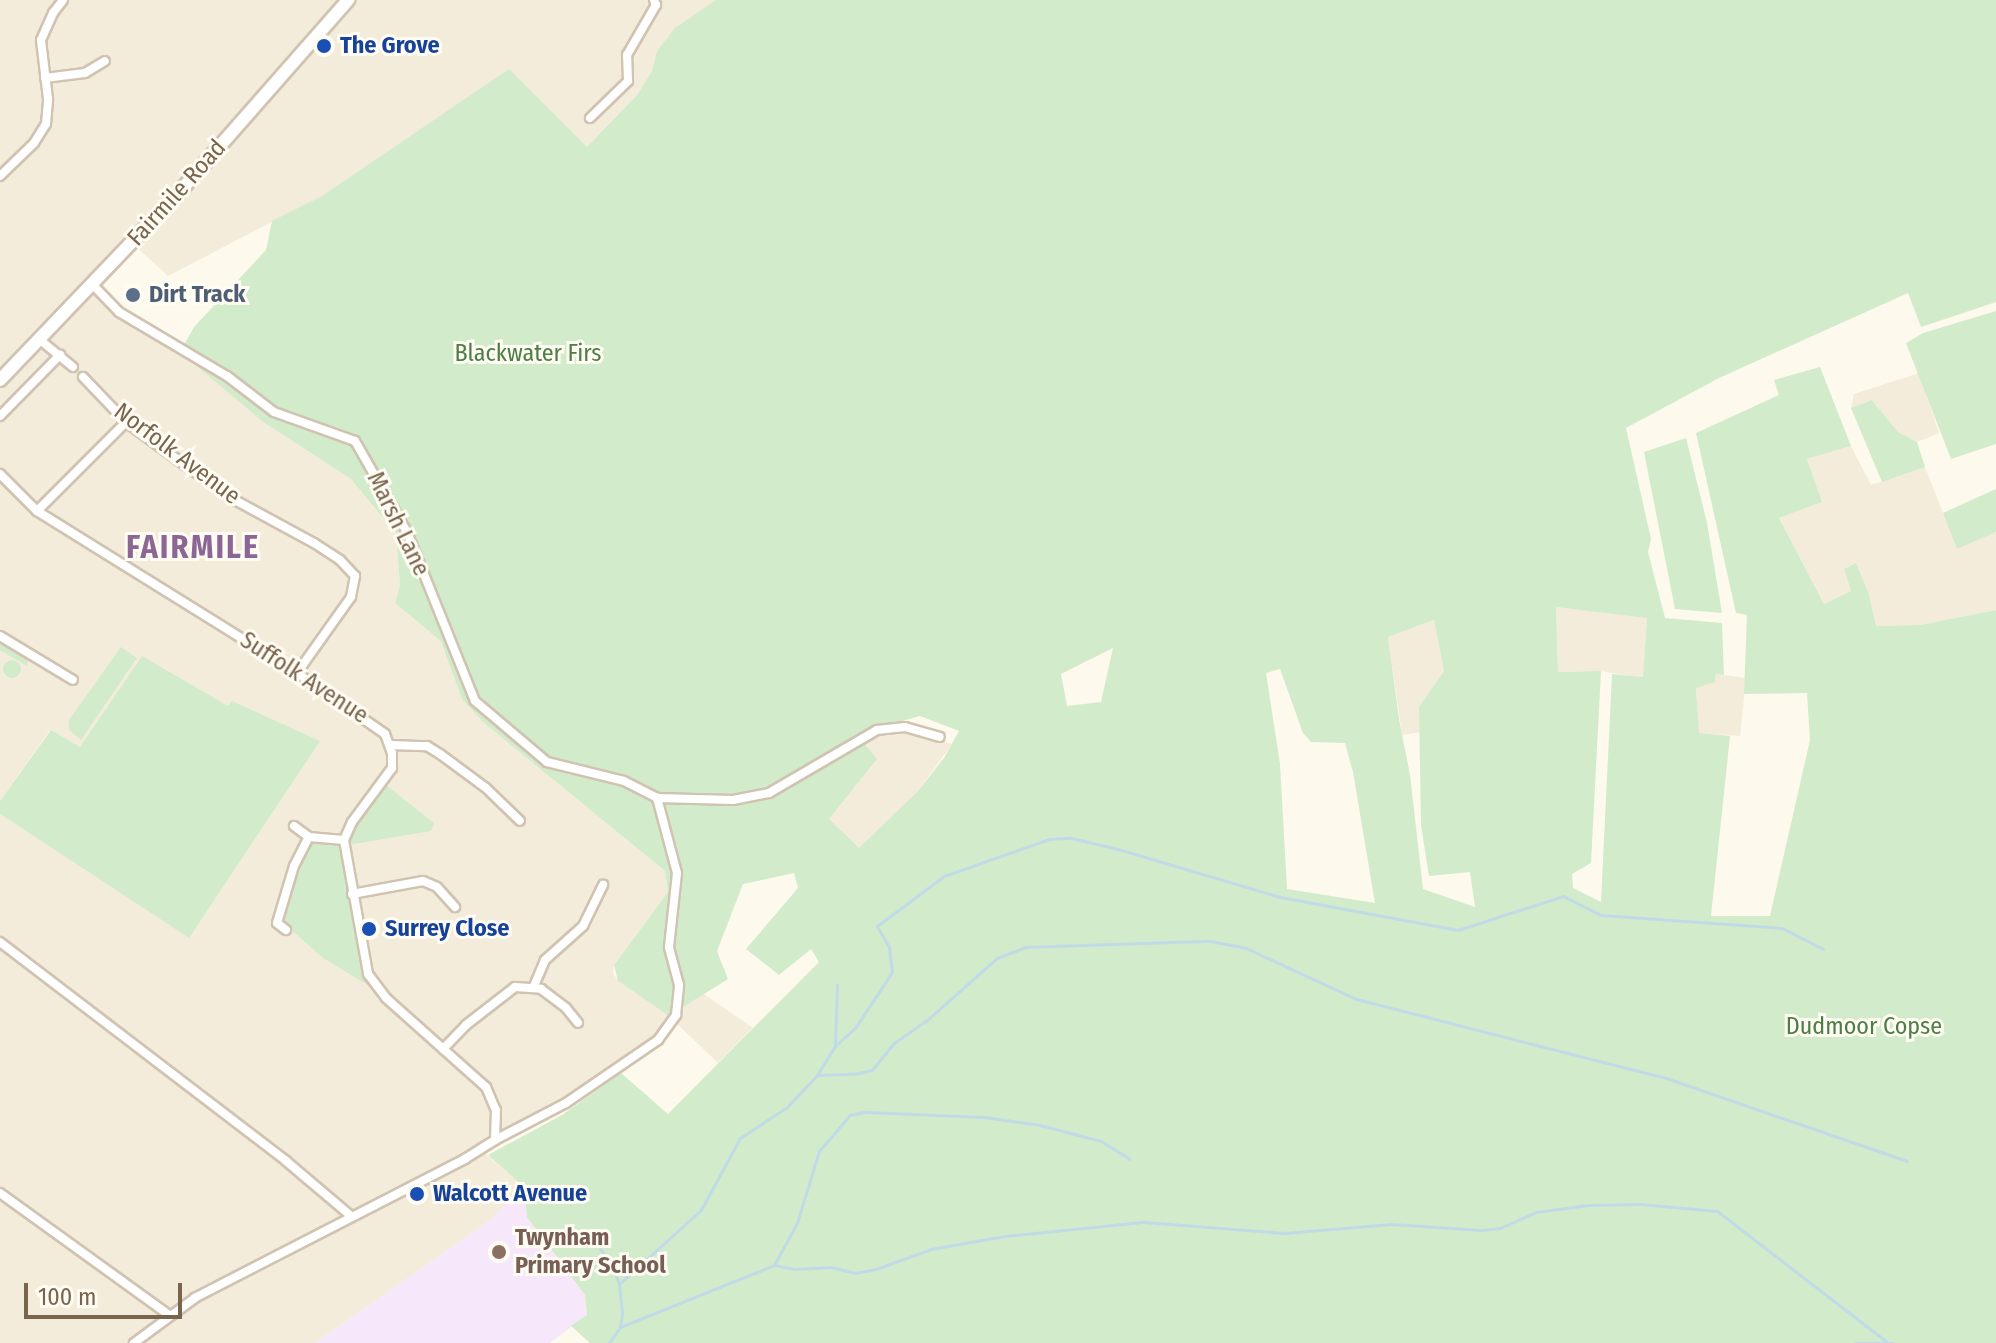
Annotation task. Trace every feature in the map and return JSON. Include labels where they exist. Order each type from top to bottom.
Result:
[{"type":"main road","name":"Fairmile Road","points":[[0,380],[176,196],[348,0]]},
{"type":"street","points":[[0,176],[43,133],[47,114],[41,40],[53,13],[63,0]]},
{"type":"street","points":[[590,118],[628,81],[627,55],[656,5],[654,0]]},
{"type":"street","points":[[45,78],[85,73],[105,61]]},
{"type":"street","name":"Marsh Lane","points":[[92,284],[119,312],[227,376],[274,412],[355,441],[407,532],[475,701],[547,762],[624,781],[657,798],[733,800],[769,793],[877,730],[905,727],[940,737]]},
{"type":"street","points":[[39,339],[73,367]]},
{"type":"street","points":[[0,416],[60,355]]},
{"type":"street","name":"Norfolk Avenue","points":[[83,377],[126,422],[233,499],[340,560],[355,576],[351,597],[297,673]]},
{"type":"street","points":[[37,511],[126,422]]},
{"type":"street","name":"Suffolk Avenue","points":[[0,474],[37,511],[375,724],[390,745],[393,762],[389,775],[352,822],[344,840]]},
{"type":"street","points":[[0,636],[73,680]]},
{"type":"street","points":[[390,745],[427,746],[486,788],[520,821]]},
{"type":"street","points":[[134,1343],[169,1315],[566,1103],[658,1040],[676,1015],[679,985],[669,947],[677,873],[657,798]]},
{"type":"street","points":[[294,826],[309,837],[344,840],[371,980],[490,1092],[498,1121],[495,1140]]},
{"type":"street","points":[[286,930],[277,923],[294,866],[309,837]]},
{"type":"street","points":[[352,894],[423,881],[437,887],[455,907]]},
{"type":"street","points":[[534,986],[545,960],[583,926],[603,885]]},
{"type":"street","points":[[0,942],[286,1161],[351,1216]]},
{"type":"street","points":[[443,1049],[509,989],[534,986],[552,995],[578,1023]]},
{"type":"street","points":[[0,1193],[169,1315]]},
{"type":"shaded area","points":[[0,0],[717,0],[657,51],[652,71],[637,95],[587,147],[322,196],[168,276],[132,243],[92,284],[119,312],[168,341],[263,422],[351,479],[383,511],[396,535],[400,585],[395,603],[442,641],[464,699],[484,723],[665,871],[668,892],[614,965],[613,973],[618,981],[669,1016],[704,994],[753,1028],[718,1063],[673,1020],[658,1040],[566,1103],[481,1150],[524,1187],[489,1221],[315,1343],[0,1343],[0,814],[189,938],[232,701],[229,706],[79,747],[50,730],[0,801]]},
{"type":"shaded area","points":[[1919,373],[1939,433],[1917,442],[1898,432],[1872,400],[1851,408],[1854,394]]},
{"type":"shaded area","points":[[1851,446],[1871,485],[1925,467],[1957,548],[1996,532],[1996,610],[1920,625],[1876,626],[1869,594],[1856,563],[1844,569],[1851,591],[1824,604],[1779,518],[1822,502],[1807,459]]},
{"type":"shaded area","points":[[1556,607],[1647,617],[1643,678],[1601,671],[1558,672]]},
{"type":"shaded area","points":[[1434,620],[1444,671],[1419,707],[1421,732],[1402,735],[1388,637]]},
{"type":"shaded area","points":[[1716,674],[1746,678],[1740,736],[1698,733],[1696,687],[1715,682]]},
{"type":"shaded area","points":[[907,733],[952,744],[918,791],[859,849],[829,819],[876,759],[863,744],[880,736]]},
{"type":"shaded area","name":"Twynham Primary School","points":[[524,1187],[527,1217],[585,1295],[587,1315],[550,1343],[315,1343],[489,1221]]},
{"type":"green space","points":[[716,0],[1996,0],[1996,302],[1921,327],[1908,293],[1719,378],[1626,428],[1651,539],[1648,552],[1665,618],[1722,623],[1724,675],[1716,674],[1715,682],[1696,688],[1699,733],[1730,736],[1711,916],[1770,916],[1810,740],[1807,693],[1744,694],[1747,615],[1736,613],[1696,433],[1779,395],[1774,380],[1820,367],[1851,446],[1807,459],[1822,502],[1779,518],[1824,604],[1851,591],[1844,569],[1856,563],[1869,594],[1876,626],[1920,625],[1996,610],[1996,1343],[590,1343],[571,1326],[587,1315],[585,1295],[527,1217],[524,1187],[488,1155],[562,1115],[621,1073],[668,1114],[819,962],[811,949],[779,975],[746,949],[798,888],[794,873],[743,884],[717,951],[728,979],[669,1016],[618,981],[614,965],[668,892],[665,871],[484,723],[462,699],[441,641],[395,603],[400,585],[396,533],[351,479],[263,422],[180,352],[194,327],[266,250],[272,221],[322,196],[509,69],[587,147],[637,95],[652,71],[657,51],[675,28]],"holes":[[[1556,607],[1647,618],[1643,677],[1612,674],[1601,902],[1573,888],[1572,874],[1591,863],[1601,671],[1558,672]],[[1434,620],[1444,671],[1419,707],[1421,825],[1429,876],[1470,872],[1475,907],[1423,889],[1410,775],[1388,637]],[[1113,648],[1101,702],[1067,706],[1061,674]],[[1280,669],[1303,733],[1311,742],[1345,743],[1353,772],[1375,903],[1287,889],[1280,764],[1266,673]],[[920,716],[959,731],[944,758],[918,791],[859,848],[829,819],[877,759],[856,734]]]},
{"type":"green space","points":[[1996,311],[1996,444],[1951,459],[1906,343],[1923,333]]},
{"type":"green space","points":[[1872,400],[1898,432],[1917,442],[1925,467],[1882,482],[1851,408]]},
{"type":"green space","points":[[1686,438],[1707,523],[1722,613],[1675,609],[1644,452]]},
{"type":"green space","points":[[1996,489],[1996,532],[1957,549],[1943,513]]},
{"type":"green space","points":[[0,642],[28,657],[27,666],[0,650]]},
{"type":"green space","points":[[121,647],[137,658],[81,740],[69,730],[69,720]]},
{"type":"green space","points":[[142,656],[228,706],[232,701],[320,741],[189,938],[0,814],[0,801],[51,730],[80,747]]},
{"type":"green space","points":[[12,660],[21,669],[12,678],[3,669]]},
{"type":"green space","points":[[386,785],[434,823],[431,831],[348,845],[352,830]]},
{"type":"green space","points":[[310,843],[339,845],[366,984],[323,958],[280,920]]},
{"type":"waterway","points":[[619,1284],[701,1210],[740,1138],[787,1107],[817,1075],[835,1046],[855,1028],[892,972],[889,947],[877,926],[944,876],[1049,839],[1071,838],[1118,849],[1280,897],[1458,930],[1563,896],[1601,915],[1782,928],[1823,949]]},
{"type":"waterway","points":[[817,1075],[872,1070],[894,1043],[926,1021],[997,958],[1025,947],[1210,941],[1246,948],[1356,999],[1666,1078],[1907,1161]]},
{"type":"waterway","points":[[835,1045],[837,985]]},
{"type":"waterway","points":[[774,1265],[797,1223],[819,1151],[850,1115],[864,1112],[984,1117],[1040,1125],[1101,1141],[1130,1159]]},
{"type":"waterway","points":[[620,1327],[774,1265],[795,1269],[831,1267],[855,1273],[876,1269],[931,1249],[1005,1236],[1144,1222],[1285,1233],[1391,1224],[1482,1230],[1500,1228],[1536,1212],[1589,1205],[1640,1204],[1717,1211],[1886,1341]]},
{"type":"waterway","points":[[600,1249],[609,1259],[619,1284],[622,1314],[620,1327],[609,1343]]},
{"type":"waterway","points":[[1856,1343],[1892,1343]]},
{"type":"place","name":"The Grove","points":[[324,46]]},
{"type":"place","name":"Dirt Track","points":[[133,295]]},
{"type":"place","name":"Surrey Close","points":[[369,929]]},
{"type":"place","name":"Walcott Avenue","points":[[417,1194]]},
{"type":"place","name":"Twynham Primary School","points":[[499,1252]]},
{"type":"district","name":"FAIRMILE","points":[[193,547]]},
{"type":"park label","name":"Blackwater Firs","points":[[528,354]]},
{"type":"park label","name":"Dudmoor Copse","points":[[1864,1027]]}]
